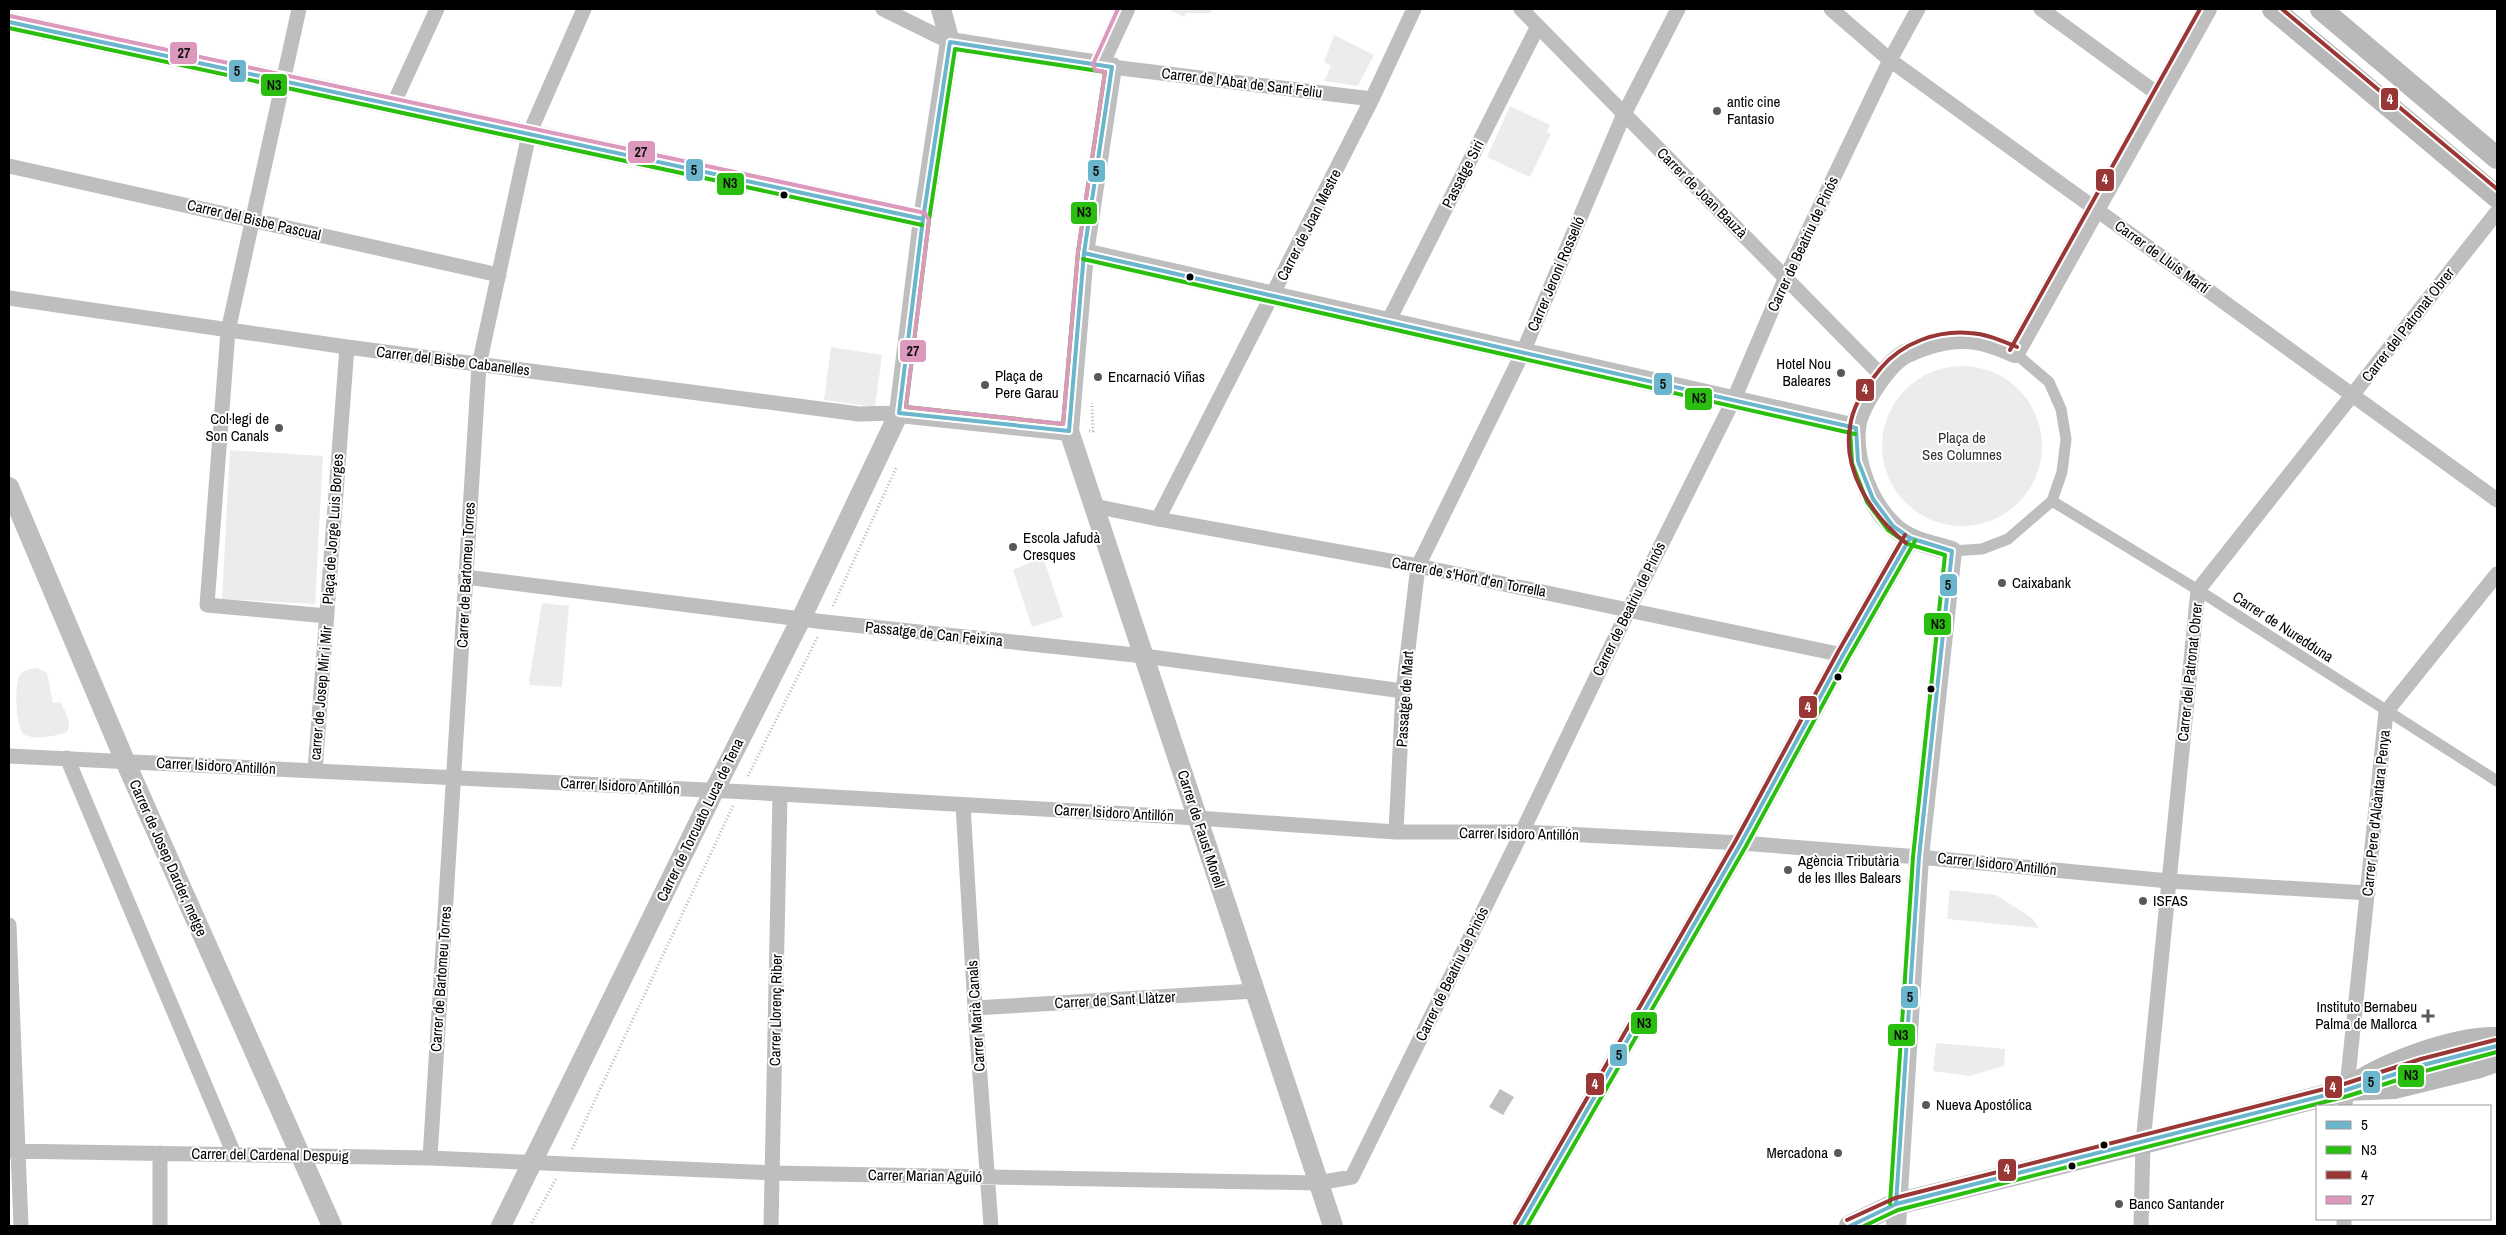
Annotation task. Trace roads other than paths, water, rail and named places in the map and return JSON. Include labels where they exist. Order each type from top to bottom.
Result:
[{"type":"main road","points":[[2273,9],[2497,197]]},
{"type":"main road","points":[[2321,9],[2497,158]]},
{"type":"main road","points":[[2345,1098],[2363,1077],[2422,1053],[2474,1039],[2497,1038]]},
{"type":"main road","points":[[1850,1226],[1896,1204],[2143,1143],[2394,1088],[2497,1061]]},
{"type":"street","points":[[228,330],[299,9]]},
{"type":"street","points":[[393,105],[437,9]]},
{"type":"street","name":"Carrer de Bartomeu Torres","points":[[430,1158],[479,364],[529,134],[584,9]]},
{"type":"street","points":[[884,9],[950,42],[1105,66]]},
{"type":"street","points":[[941,9],[950,42],[923,219],[899,413],[1069,431],[1084,253],[1105,66],[1125,9]]},
{"type":"street","name":"Carrer de Joan Mestre","points":[[1158,520],[1273,297],[1372,99],[1414,9]]},
{"type":"street","name":"Carrer de Joan Bauzà","points":[[1520,9],[1883,376]]},
{"type":"street","name":"Carrer Jeroni Rosselló","points":[[1418,566],[1523,352],[1624,114],[1678,9]]},
{"type":"street","name":"Carrer de Lluís Martí","points":[[1831,9],[1890,60],[2497,500]]},
{"type":"street","name":"Carrer de Beatriu de Pinós","points":[[1318,1183],[1352,1177],[1522,832],[1629,609],[1734,399],[1786,277],[1890,60],[1918,9]]},
{"type":"street","points":[[2042,9],[2159,94]]},
{"type":"street","points":[[2015,353],[2207,9]]},
{"type":"street","points":[[9,22],[923,219]]},
{"type":"street","name":"Passatge Siri","points":[[1388,322],[1538,26]]},
{"type":"street","name":"Carrer de l'Abat de Sant Feliu","points":[[1105,66],[1372,99]]},
{"type":"street","name":"Carrer del Bisbe Pascual","points":[[9,166],[498,275]]},
{"type":"street","name":"Carrer del Patronat Obrer","points":[[2141,1226],[2143,1143],[2198,590],[2497,212]]},
{"type":"street","points":[[1084,253],[1856,428]]},
{"type":"street","name":"Carrer del Bisbe Cabanelles","points":[[9,298],[347,347],[859,414],[899,413]]},
{"type":"street","name":"Plaça de Jorge Luis Borges","points":[[228,330],[207,605],[327,616],[347,347]]},
{"type":"street","points":[[1963,339],[1996,345],[2015,353],[2049,382],[2061,409],[2066,439],[2062,472],[2052,501],[2008,539],[1982,549],[1952,552],[1910,538],[1893,526],[1872,498],[1858,461],[1856,428],[1864,402],[1883,376],[1904,355],[1933,344],[1963,339]]},
{"type":"street","name":"Carrer de Torcuato Luca de Tena","points":[[501,1226],[714,790],[801,619],[899,413]]},
{"type":"street","name":"Carrer de Faust Morell","points":[[1069,431],[1333,1226]]},
{"type":"street","name":"Carrer de Josep Darder, metge","points":[[9,487],[125,762],[332,1226]]},
{"type":"street","name":"Carrer de Nuredduna","points":[[2052,501],[2198,590],[2386,712],[2497,781]]},
{"type":"street","name":"Carrer de s'Hort d'en Torrella","points":[[1094,506],[1158,520],[1418,566],[1842,655]]},
{"type":"street","points":[[1520,1226],[1741,843],[1842,655],[1910,538]]},
{"type":"street","points":[[1896,1226],[1919,857],[1952,552]]},
{"type":"street","name":"Passatge de Mart","points":[[1396,832],[1403,691],[1418,566]]},
{"type":"street","name":"Carrer Pere d'Alcàntara Penya","points":[[2345,1098],[2386,712],[2497,574]]},
{"type":"street","name":"Passatge de Can Feixina","points":[[466,577],[826,622],[1144,656],[1403,691]]},
{"type":"street","name":"carrer de Josep Mir i Mir","points":[[315,771],[327,616]]},
{"type":"street","name":"Carrer Isidoro Antillón","points":[[9,756],[714,790],[1197,818],[1396,832],[1522,832],[1741,843],[1919,857],[2169,881],[2368,893]]},
{"type":"street","points":[[66,758],[234,1154]]},
{"type":"street","name":"Carrer Llorenç Riber","points":[[771,1226],[780,794]]},
{"type":"street","name":"Carrer Marià Canals","points":[[963,805],[974,1008],[991,1226]]},
{"type":"street","points":[[9,925],[14,1151],[22,1226]]},
{"type":"street","name":"Carrer de Sant Llàtzer","points":[[974,1008],[1255,991]]},
{"type":"street","points":[[2345,1098],[2477,1051]]},
{"type":"street","name":"Carrer del Cardenal Despuig","points":[[14,1151],[301,1155],[532,1161]]},
{"type":"street","points":[[160,1153],[160,1226]]},
{"type":"street","name":"Carrer Marian Aguiló","points":[[532,1161],[773,1172],[1318,1183]]},
{"type":"place","name":"antic cine Fantasio","points":[[1717,111]]},
{"type":"place","name":"Hotel Nou Baleares","points":[[1841,373]]},
{"type":"place","name":"Encarnació Viñas","points":[[1098,377]]},
{"type":"place","name":"Plaça de Pere Garau","points":[[985,385]]},
{"type":"place","name":"Col·legi de Son Canals","points":[[279,428]]},
{"type":"place","name":"Escola Jafudà Cresques","points":[[1013,547]]},
{"type":"place","name":"Caixabank","points":[[2002,583]]},
{"type":"place","name":"Agència Tributària de les Illes Balears","points":[[1788,870]]},
{"type":"place","name":"ISFAS","points":[[2143,901]]},
{"type":"place","name":"Instituto Bernabeu Palma de Mallorca","points":[[2428,1016]]},
{"type":"place","name":"Nueva Apostólica","points":[[1926,1105]]},
{"type":"place","name":"Mercadona","points":[[1838,1153]]},
{"type":"place","name":"Banco Santander","points":[[2119,1204]]},
{"type":"park label","name":"Plaça de Ses Columnes","points":[[1962,446]]}]
